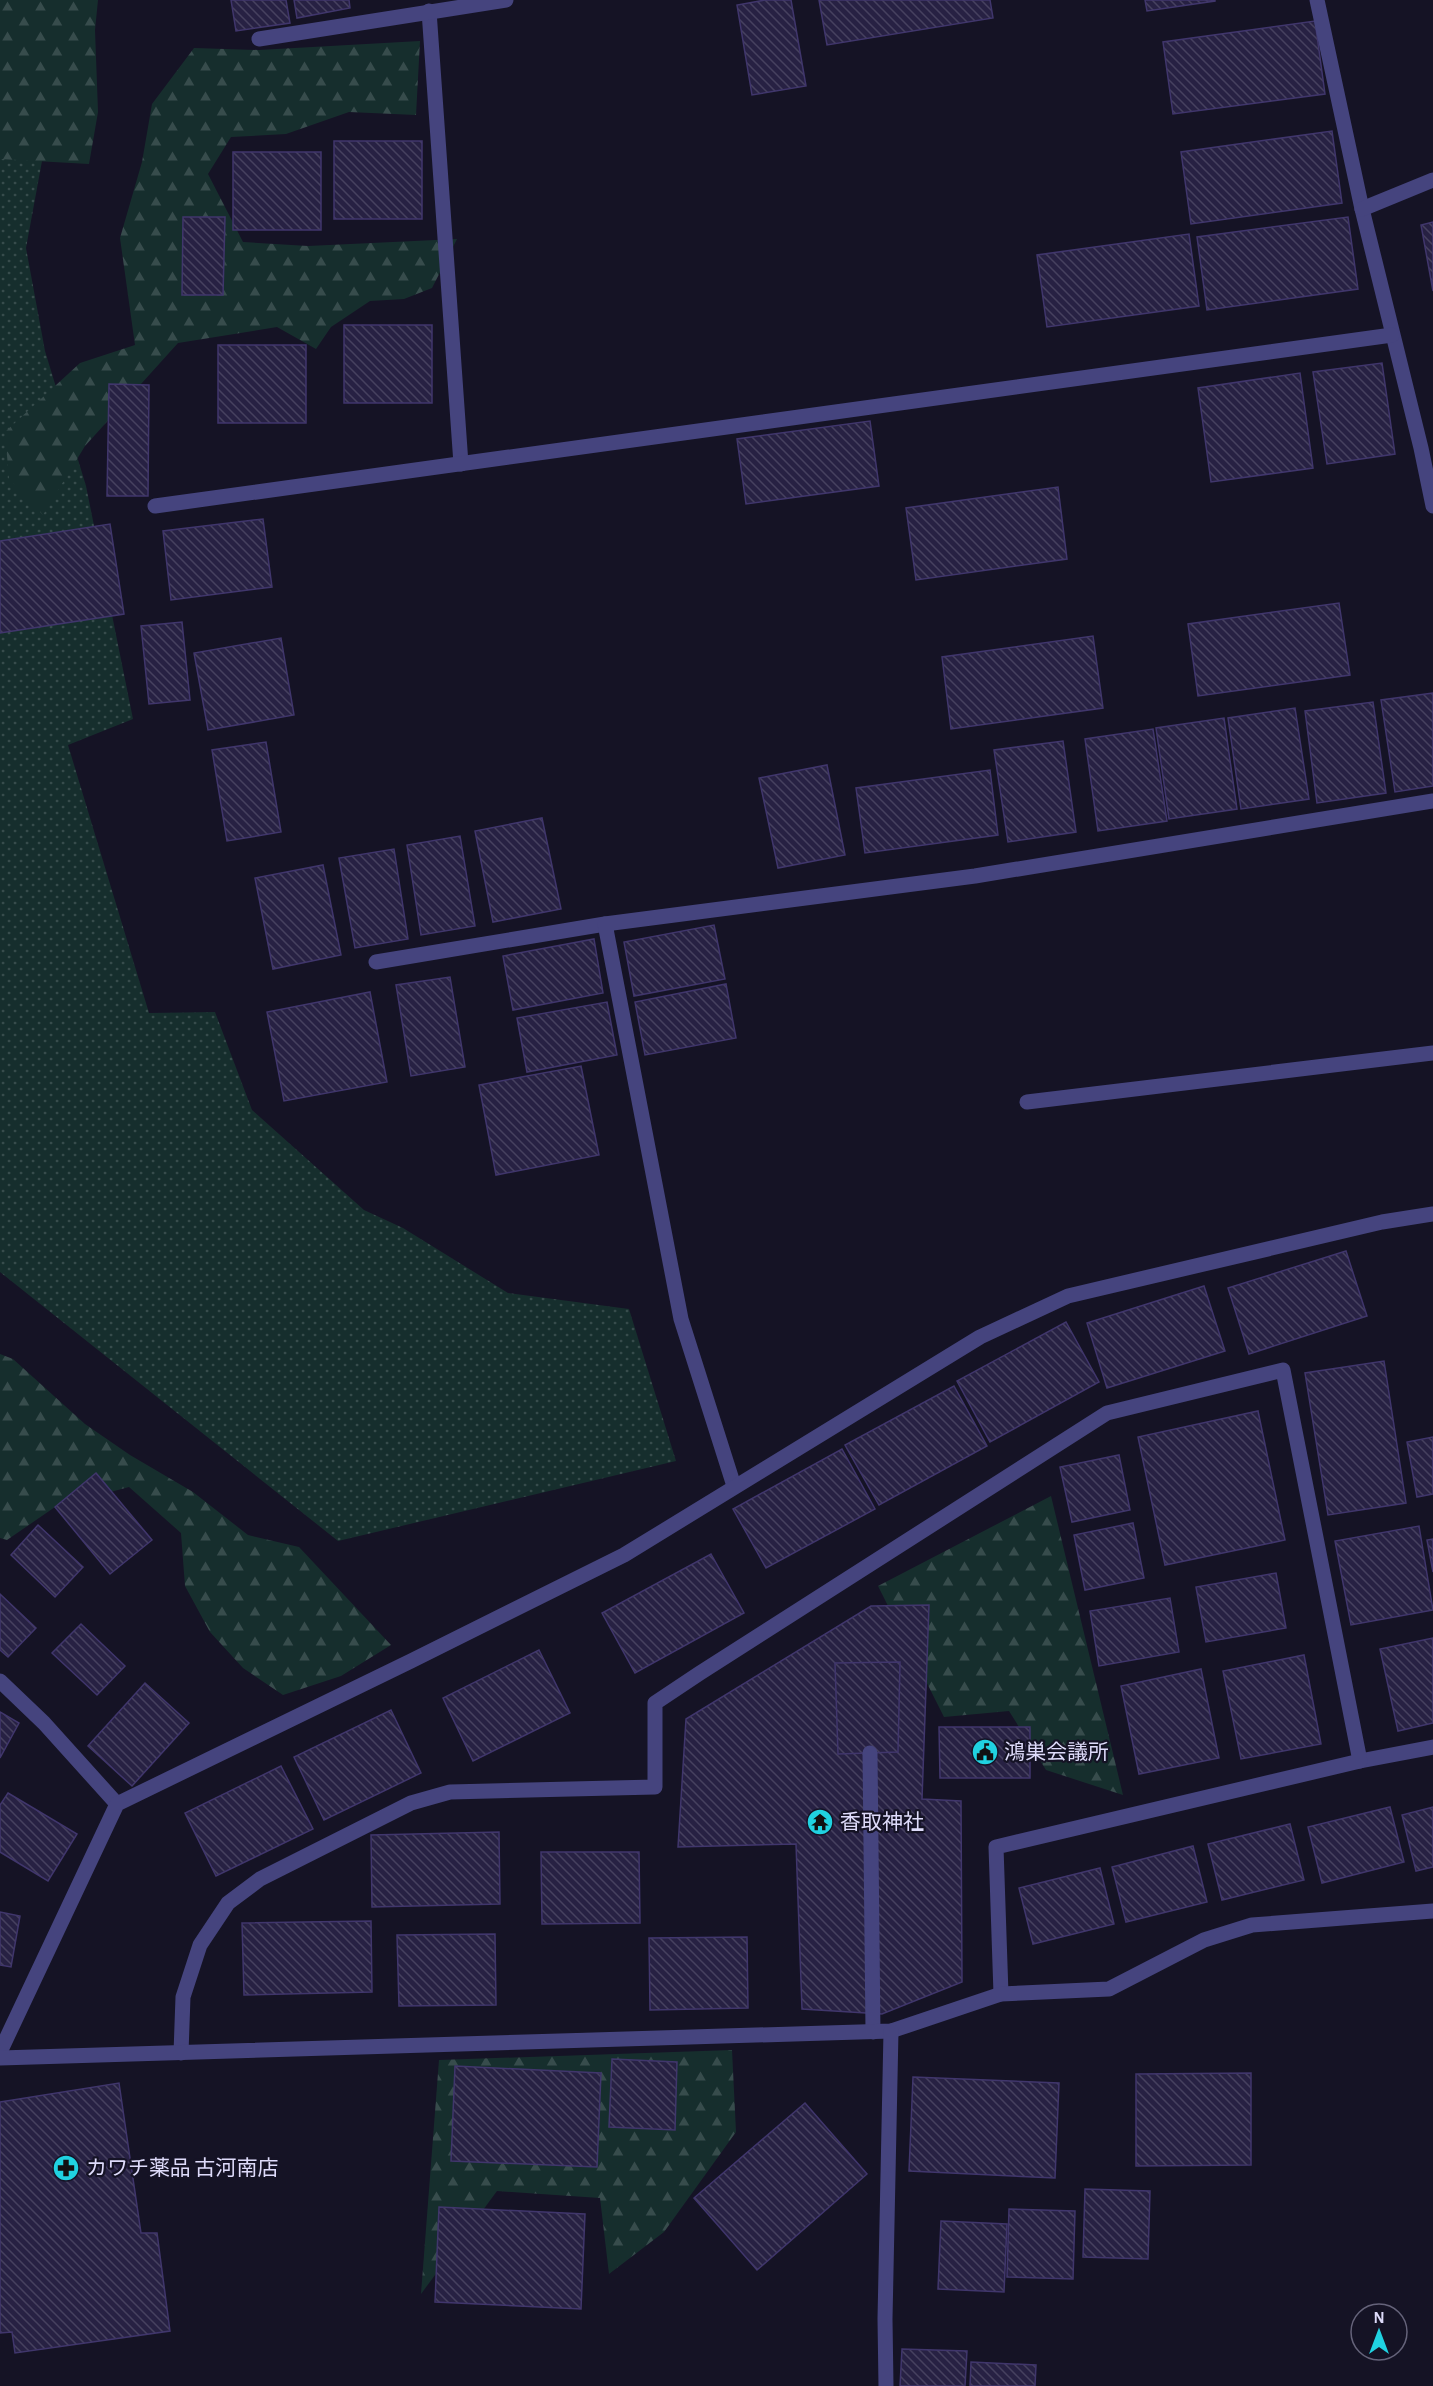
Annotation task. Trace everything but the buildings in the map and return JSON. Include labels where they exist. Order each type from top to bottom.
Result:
[{"type":"street","points":[[259,39],[506,0]]},
{"type":"street","points":[[1317,0],[1392,335],[1427,447],[1433,507]]},
{"type":"street","points":[[429,11],[461,464]]},
{"type":"street","points":[[1362,209],[1433,180]]},
{"type":"street","points":[[155,506],[1392,335]]},
{"type":"street","points":[[376,962],[604,924],[975,876],[1433,801]]},
{"type":"street","points":[[604,924],[681,1319],[734,1486]]},
{"type":"street","points":[[1027,1102],[1433,1053]]},
{"type":"street","points":[[0,2052],[117,1804],[624,1555],[980,1337],[1068,1296],[1382,1222],[1433,1214]]},
{"type":"street","points":[[181,2053],[183,1997],[200,1945],[228,1903],[260,1880],[411,1803],[450,1792],[655,1787],[655,1703],[1107,1413],[1283,1370],[1360,1761]]},
{"type":"street","points":[[0,1681],[44,1723],[117,1804]]},
{"type":"street","points":[[1001,1994],[996,1846],[1360,1761],[1433,1748]]},
{"type":"street","points":[[870,1753],[873,2032]]},
{"type":"street","points":[[0,2058],[891,2031],[1001,1994],[1109,1989],[1204,1940],[1252,1925],[1433,1911]]},
{"type":"street","points":[[886,2386],[885,2319],[891,2031]]},
{"type":"green space","points":[[0,0],[98,0],[95,30],[98,112],[89,164],[0,159]]},
{"type":"green space","points":[[420,41],[416,115],[349,112],[286,134],[231,137],[208,174],[243,242],[308,246],[457,239],[432,288],[404,299],[370,301],[331,327],[316,349],[277,327],[178,343],[85,446],[43,515],[9,479],[5,432],[80,363],[135,345],[120,238],[142,162],[152,104],[194,48],[259,50]]},
{"type":"green space","points":[[0,151],[42,161],[26,248],[45,351],[86,486],[133,719],[68,745],[149,1013],[215,1012],[252,1110],[364,1210],[403,1228],[508,1293],[629,1309],[676,1461],[338,1541],[0,1272]]},
{"type":"green space","points":[[0,1354],[13,1359],[85,1424],[130,1455],[193,1492],[248,1535],[299,1547],[391,1645],[341,1676],[283,1695],[243,1668],[210,1632],[185,1586],[181,1533],[129,1487],[55,1507],[7,1540],[0,1538]]},
{"type":"green space","points":[[1051,1496],[1123,1795],[1046,1770],[1009,1711],[944,1717],[878,1586]]},
{"type":"green space","points":[[732,2050],[736,2132],[664,2232],[609,2274],[600,2198],[497,2191],[421,2294],[439,2060]]},
{"type":"place","name":"鴻巣会議所","points":[[985,1752]]},
{"type":"place","name":"香取神社","points":[[820,1822]]},
{"type":"place","name":"カワチ薬品 古河南店","points":[[66,2168]]}]
